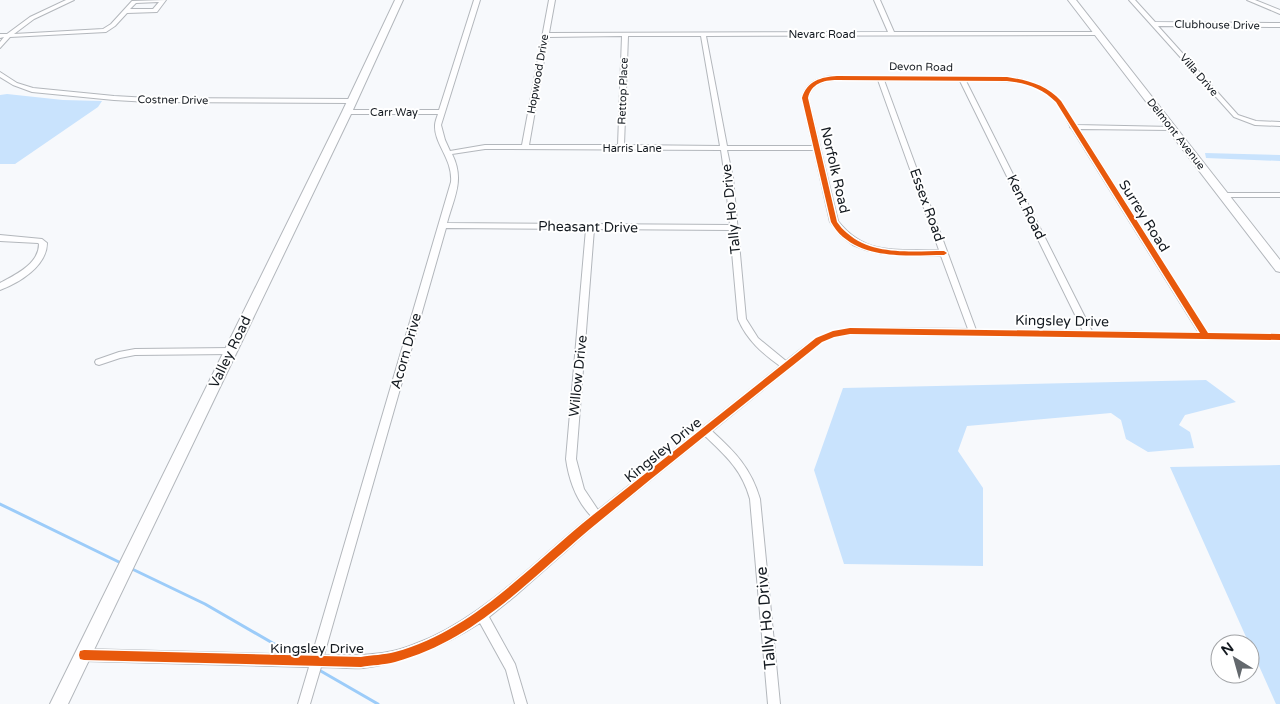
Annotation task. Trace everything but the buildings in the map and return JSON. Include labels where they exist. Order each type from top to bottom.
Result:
[{"type":"street","points":[[0,46],[8,36],[33,17],[71,0]]},
{"type":"street","points":[[0,36],[104,31],[109,29],[137,1],[159,0]]},
{"type":"street","points":[[126,11],[155,11],[163,0]]},
{"type":"street","name":"Valley Road","points":[[60,704],[399,0]]},
{"type":"street","name":"Acorn Drive","points":[[304,704],[457,173],[438,129],[477,0]]},
{"type":"street","name":"Hopwood Drive","points":[[525,147],[552,0]]},
{"type":"street","points":[[877,0],[892,34]]},
{"type":"street","name":"Delmont Avenue","points":[[1072,0],[1280,268]]},
{"type":"street","name":"Villa Drive","points":[[1132,0],[1236,116],[1255,123],[1280,124]]},
{"type":"street","points":[[1250,0],[1280,12]]},
{"type":"street","name":"Clubhouse Drive","points":[[1154,24],[1280,25]]},
{"type":"street","name":"Nevarc Road","points":[[545,34],[1098,33]]},
{"type":"street","name":"Rettop Place","points":[[621,148],[624,34]]},
{"type":"street","name":"Tally Ho Drive","points":[[704,34],[729,178],[744,324],[755,342],[786,366]]},
{"type":"street","name":"Costner Drive","points":[[0,75],[15,84],[32,90],[114,98],[349,107]]},
{"type":"street","name":"Devon Road","points":[[811,122],[806,93],[816,82],[833,78],[1007,79],[1030,84],[1050,94],[1062,108]]},
{"type":"street","name":"Essex Road","points":[[880,78],[972,332]]},
{"type":"street","name":"Kent Road","points":[[962,79],[1089,334]]},
{"type":"street","name":"Carr Way","points":[[349,107],[442,112]]},
{"type":"street","name":"Surrey Road","points":[[1062,108],[1206,336]]},
{"type":"street","name":"Norfolk Road","points":[[811,122],[834,222],[844,235],[854,242],[875,250],[944,253]]},
{"type":"street","points":[[1074,127],[1171,128]]},
{"type":"street","name":"Harris Lane","points":[[448,153],[474,148],[525,147],[817,148]]},
{"type":"street","points":[[1223,194],[1280,195]]},
{"type":"street","name":"Pheasant Drive","points":[[442,225],[734,228]]},
{"type":"street","name":"Willow Drive","points":[[590,227],[571,458],[576,486],[580,495],[598,517]]},
{"type":"street","points":[[0,238],[39,241],[43,243],[44,247],[40,256],[27,271],[0,287]]},
{"type":"street","name":"Kingsley Drive","points":[[84,654],[361,662],[394,656],[442,638],[482,615],[598,517],[786,366],[820,340],[841,332],[1280,337]]},
{"type":"street","points":[[99,362],[135,352],[230,351]]},
{"type":"street","name":"Tally Ho Drive","points":[[706,431],[738,462],[752,485],[755,499],[774,704]]},
{"type":"street","points":[[482,615],[511,668],[522,704]]},
{"type":"shaded area","points":[[7,94],[63,100],[102,101],[98,107],[15,164],[0,164],[0,95]]},
{"type":"shaded area","points":[[1205,153],[1280,155],[1280,161],[1206,158]]},
{"type":"shaded area","points":[[1206,380],[1236,402],[1185,415],[1179,425],[1190,432],[1194,448],[1148,452],[1126,439],[1121,420],[1111,413],[967,426],[958,451],[983,488],[983,566],[844,564],[814,470],[843,388]]},
{"type":"shaded area","points":[[1280,465],[1280,704],[1276,704],[1260,668],[1260,634],[1245,634],[1170,467]]},
{"type":"waterway","points":[[0,504],[123,564]]},
{"type":"waterway","points":[[130,568],[205,604],[295,656]]},
{"type":"waterway","points":[[319,670],[378,704]]},
{"type":"cycle path","points":[[944,253],[899,253],[869,248],[855,243],[834,222],[805,98],[809,88],[822,80],[837,78],[1007,79],[1021,81],[1041,88],[1058,101],[1206,336]]},
{"type":"cycle path","points":[[84,655],[361,662],[394,657],[423,647],[455,632],[482,615],[590,523],[819,340],[833,334],[850,331],[1280,337]]}]
